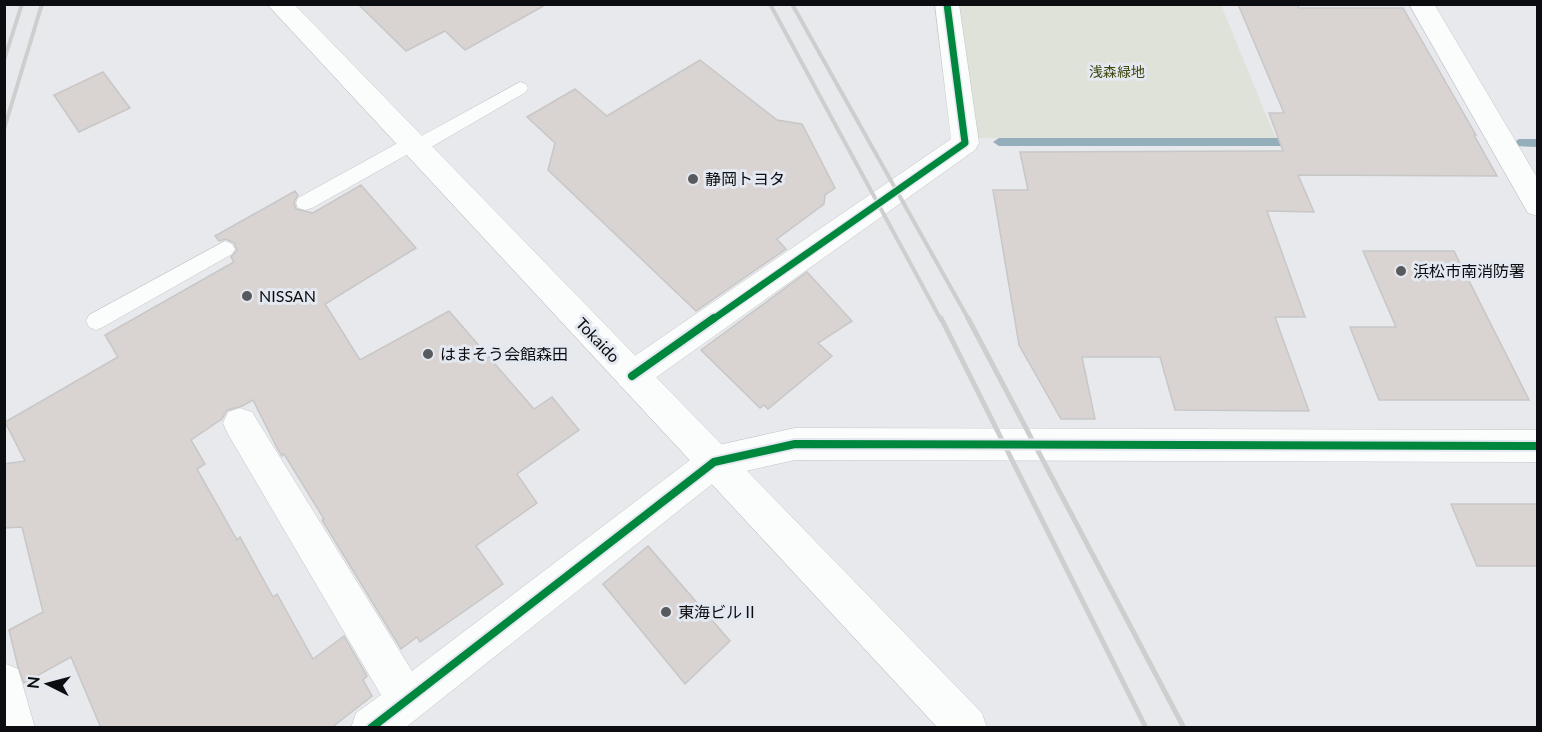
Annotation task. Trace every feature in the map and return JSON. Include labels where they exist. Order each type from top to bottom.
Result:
[{"type":"main road","name":"Tokaido","points":[[279,4],[967,728]]},
{"type":"main road","points":[[632,376],[965,144],[947,4]]},
{"type":"main road","points":[[1420,4],[1538,205]]},
{"type":"main road","points":[[240,423],[407,700]]},
{"type":"main road","points":[[371,728],[714,462],[795,444],[1538,446]]},
{"type":"main road","points":[[4,683],[15,728]]},
{"type":"lane","points":[[305,204],[520,88]]},
{"type":"lane","points":[[96,321],[225,249]]},
{"type":"green space","name":"浅森緑地","points":[[959,5],[1221,5],[1276,139],[978,138]]},
{"type":"building","points":[[358,4],[547,4],[465,50],[445,31],[406,51]]},
{"type":"building","points":[[1238,4],[1297,4],[1299,8],[1403,8],[1497,176],[1298,175],[1314,212],[1267,211],[1305,317],[1275,317],[1309,411],[1175,410],[1160,357],[1082,357],[1095,419],[1061,419],[1019,345],[993,190],[1028,190],[1020,152],[1283,151],[1269,113],[1284,113]]},
{"type":"building","name":"静岡トヨタ","points":[[700,60],[777,120],[802,124],[835,188],[825,195],[824,204],[777,239],[786,249],[696,311],[548,170],[555,143],[527,117],[575,89],[607,116]]},
{"type":"building","points":[[103,72],[130,108],[79,132],[54,95]]},
{"type":"building","points":[[361,185],[416,248],[325,304],[360,360],[449,311],[534,409],[552,397],[579,430],[517,474],[537,503],[476,546],[503,584],[420,642],[417,637],[401,649],[284,454],[282,456],[277,448],[253,400],[227,410],[222,419],[191,440],[205,464],[197,469],[237,540],[240,537],[273,597],[277,594],[313,659],[344,636],[367,676],[363,680],[372,696],[331,728],[101,728],[71,657],[24,683],[18,667],[9,630],[43,612],[22,527],[4,528],[4,464],[25,461],[5,422],[118,357],[105,335],[234,262],[231,257],[237,250],[234,243],[226,239],[219,241],[215,236],[295,191],[298,195],[294,202],[296,209],[313,213]]},
{"type":"building","points":[[1363,251],[1454,251],[1529,400],[1379,400],[1350,327],[1396,327]]},
{"type":"building","points":[[807,272],[852,321],[818,343],[832,356],[768,409],[764,405],[760,408],[701,350]]},
{"type":"building","points":[[1451,504],[1538,504],[1538,566],[1477,566]]},
{"type":"building","name":"東海ビルⅡ","points":[[648,546],[730,641],[685,684],[603,584]]},
{"type":"waterway","points":[[999,142],[1297,142]]},
{"type":"waterway","points":[[1519,143],[1538,143]]},
{"type":"railway","points":[[4,60],[22,4]]},
{"type":"railway","points":[[4,129],[42,4]]},
{"type":"railway","points":[[770,4],[941,320]]},
{"type":"railway","points":[[792,4],[969,320]]},
{"type":"railway","points":[[941,318],[1146,728]]},
{"type":"railway","points":[[968,318],[1184,728]]},
{"type":"cycle path","points":[[632,376],[965,143],[947,4]]},
{"type":"cycle path","points":[[371,728],[714,462],[795,444],[1538,446]]},
{"type":"place","name":"静岡トヨタ","points":[[693,179]]},
{"type":"place","name":"浜松市南消防署","points":[[1401,271]]},
{"type":"place","name":"NISSAN","points":[[247,296]]},
{"type":"place","name":"はまそう会館森田","points":[[428,354]]},
{"type":"place","name":"東海ビルⅡ","points":[[666,612]]}]
